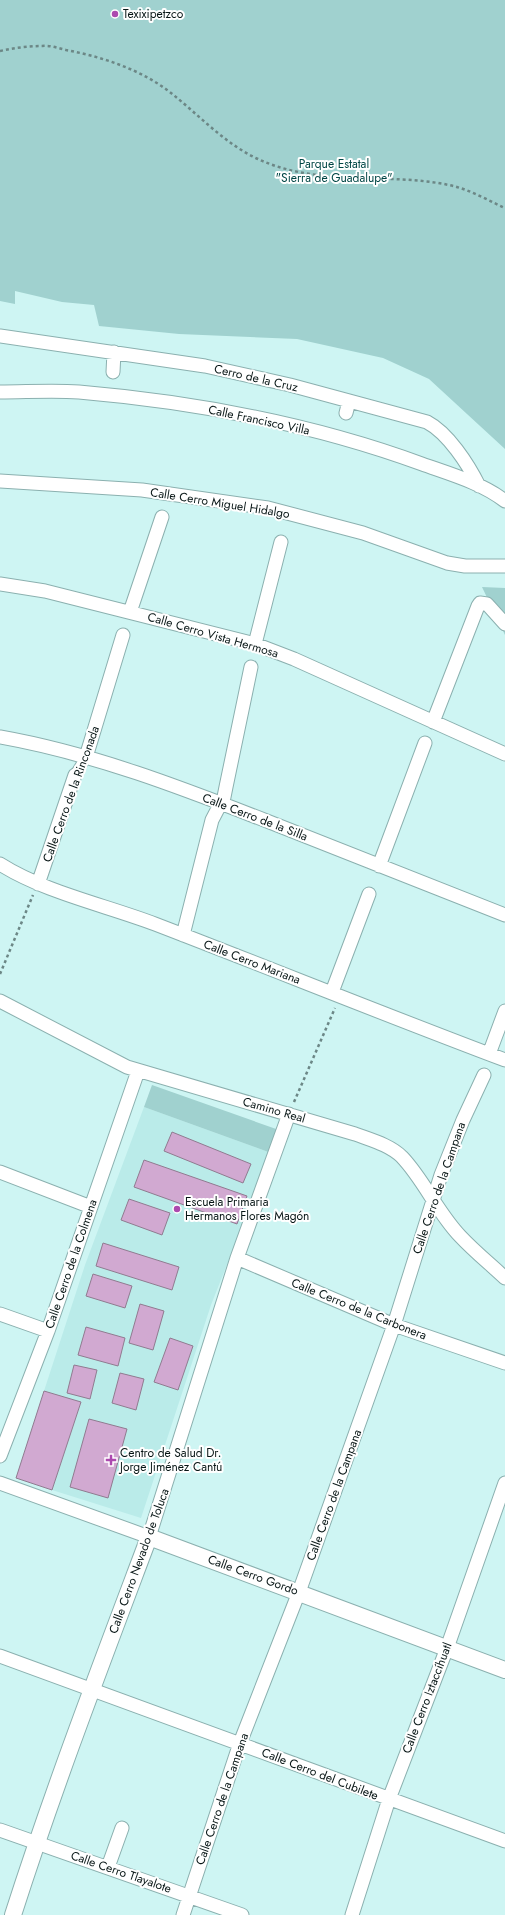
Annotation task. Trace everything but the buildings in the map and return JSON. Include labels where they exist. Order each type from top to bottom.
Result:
[{"type":"street","name":"Cerro de la Cruz","points":[[0,336],[205,366],[290,385],[347,407],[427,422],[436,427],[470,468],[479,486]]},
{"type":"street","points":[[113,372],[114,352]]},
{"type":"street","name":"Calle Francisco Villa","points":[[0,392],[78,392],[194,406],[330,436],[399,456],[479,486],[496,494],[505,501]]},
{"type":"street","name":"Calle Cerro Miguel Hidalgo","points":[[0,481],[142,490],[268,508],[363,533],[447,563],[465,566],[505,566]]},
{"type":"street","points":[[130,612],[162,517]]},
{"type":"street","points":[[254,644],[281,542]]},
{"type":"street","name":"Calle Cerro Vista Hermosa","points":[[0,584],[45,592],[130,612],[254,644],[294,659],[505,754]]},
{"type":"street","points":[[433,722],[475,610],[480,603],[487,604],[505,624]]},
{"type":"street","name":"Calle Cerro de la Rinconada","points":[[38,884],[75,775],[86,757],[123,635]]},
{"type":"street","points":[[183,935],[212,820],[219,802],[224,796],[250,667]]},
{"type":"street","name":"Calle Cerro de la Silla","points":[[0,737],[86,757],[219,802],[505,915]]},
{"type":"street","points":[[380,866],[425,743]]},
{"type":"street","name":"Calle Cerro Mariana","points":[[0,864],[19,876],[38,884],[125,913],[505,1060]]},
{"type":"street","points":[[332,992],[369,894]]},
{"type":"street","name":"Camino Real","points":[[0,1001],[113,1060],[138,1071],[355,1134],[388,1146],[401,1156],[432,1201],[459,1236],[505,1278]]},
{"type":"street","points":[[489,1054],[505,1011]]},
{"type":"street","name":"Calle Cerro de la Colmena","points":[[0,1456],[48,1331],[138,1071]]},
{"type":"street","name":"Calle Cerro de la Campana","points":[[183,1915],[240,1744],[299,1592],[394,1325],[432,1201],[463,1120],[484,1075]]},
{"type":"street","name":"Calle Cerro Nevado de Toluca","points":[[13,1915],[36,1843],[150,1537],[237,1258],[288,1114]]},
{"type":"street","points":[[0,1172],[91,1207]]},
{"type":"street","name":"Calle Cerro de la Carbonera","points":[[237,1258],[394,1325],[505,1363]]},
{"type":"street","points":[[0,1314],[48,1331]]},
{"type":"street","name":"Calle Cerro Gordo","points":[[0,1483],[299,1592],[505,1670]]},
{"type":"street","name":"Calle Cerro Iztaccíhuatl","points":[[352,1915],[389,1799],[447,1648],[505,1483]]},
{"type":"street","name":"Calle Cerro del Cubilete","points":[[0,1656],[505,1841]]},
{"type":"street","points":[[108,1867],[122,1828]]},
{"type":"street","name":"Calle Cerro Tlayalote","points":[[0,1830],[190,1895],[242,1915]]},
{"type":"path","points":[[0,51],[44,45],[79,52],[116,63],[147,77],[170,92],[236,147],[258,159],[293,172],[328,177],[412,180],[450,185],[473,193],[505,208]]},
{"type":"path","points":[[0,974],[38,884]]},
{"type":"path","points":[[288,1114],[336,1010],[332,992]]},
{"type":"shaded area","points":[[144,1107],[271,1153],[211,1305],[141,1518],[52,1490],[81,1403],[44,1391],[85,1265]]},
{"type":"green space","name":"Parque Estatal \"Sierra de Guadalupe\"","points":[[0,0],[505,0],[505,449],[429,379],[383,358],[297,339],[179,334],[99,326],[94,305],[62,302],[15,291],[15,304],[0,301]]},
{"type":"green space","points":[[482,587],[505,588],[505,635]]},
{"type":"green space","points":[[152,1085],[279,1130],[271,1153],[144,1107]]},
{"type":"place","name":"Texixipetzco","points":[[115,14]]},
{"type":"place","name":"Escuela Primaria Hermanos Flores Magón","points":[[177,1209]]},
{"type":"place","name":"Centro de Salud Dr. Jorge Jiménez Cantú","points":[[111,1460]]}]
